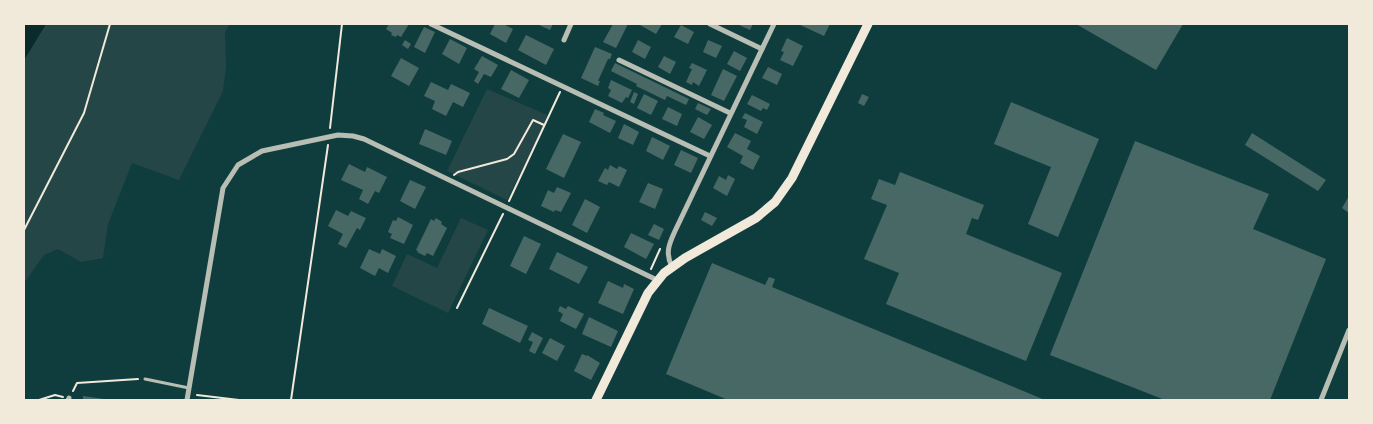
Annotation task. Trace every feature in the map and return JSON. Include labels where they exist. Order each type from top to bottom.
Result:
[{"type":"main road","points":[[596,400],[648,293],[657,280],[672,267],[756,218],[775,202],[792,178],[868,24]]},
{"type":"street","points":[[432,24],[710,156]]},
{"type":"street","points":[[564,40],[572,24]]},
{"type":"street","points":[[710,24],[762,49]]},
{"type":"street","points":[[672,267],[668,260],[668,247],[730,113],[774,24]]},
{"type":"street","points":[[619,60],[730,113]]},
{"type":"street","points":[[187,400],[223,188],[238,165],[262,151],[329,136],[353,136],[364,139],[657,280]]},
{"type":"street","points":[[1321,400],[1349,330]]},
{"type":"lane","points":[[145,379],[188,390]]},
{"type":"path","points":[[24,230],[84,113],[110,24]]},
{"type":"path","points":[[291,400],[329,136],[342,24]]},
{"type":"path","points":[[456,308],[563,86]]},
{"type":"path","points":[[448,179],[458,172],[507,159],[514,154],[533,120],[544,126]]},
{"type":"path","points":[[39,400],[55,395],[69,399],[77,383],[145,379]]},
{"type":"path","points":[[188,390],[231,400],[239,400]]},
{"type":"shaded area","points":[[24,24],[46,24],[24,60]]},
{"type":"shaded area","points":[[46,24],[230,24],[225,32],[226,67],[223,91],[179,180],[132,163],[108,224],[103,258],[81,262],[58,249],[44,255],[24,283],[24,60]]},
{"type":"shaded area","points":[[487,89],[547,115],[544,125],[507,200],[447,171]]},
{"type":"shaded area","points":[[461,218],[488,230],[448,313],[392,286],[407,254],[437,268]]},
{"type":"building","points":[[389,24],[409,24],[401,37],[397,35],[396,37],[391,35],[392,33],[386,29]]},
{"type":"building","points":[[495,24],[503,24],[513,29],[506,43],[490,34]]},
{"type":"building","points":[[537,24],[553,24],[550,30]]},
{"type":"building","points":[[613,24],[628,24],[616,48],[603,42]]},
{"type":"building","points":[[640,24],[662,24],[656,34]]},
{"type":"building","points":[[737,24],[753,24],[750,30]]},
{"type":"building","points":[[798,24],[830,24],[824,36]]},
{"type":"building","points":[[1076,24],[1183,24],[1156,70]]},
{"type":"building","points":[[681,25],[694,32],[688,44],[674,37]]},
{"type":"building","points":[[424,27],[435,32],[425,53],[414,47]]},
{"type":"building","points":[[526,35],[554,49],[546,65],[518,50]]},
{"type":"building","points":[[787,38],[803,46],[793,66],[780,60],[784,52],[781,51]]},
{"type":"building","points":[[450,39],[467,48],[459,64],[442,54]]},
{"type":"building","points":[[405,40],[411,44],[408,49],[402,45]]},
{"type":"building","points":[[638,40],[651,47],[645,59],[632,52]]},
{"type":"building","points":[[708,40],[722,46],[716,58],[703,52]]},
{"type":"building","points":[[595,47],[612,54],[598,81],[600,81],[598,86],[581,78]]},
{"type":"building","points":[[734,51],[747,58],[740,71],[727,64]]},
{"type":"building","points":[[482,56],[498,65],[491,77],[484,74],[478,84],[474,81],[479,72],[474,69]]},
{"type":"building","points":[[664,56],[676,62],[670,74],[658,67]]},
{"type":"building","points":[[401,58],[419,68],[409,86],[391,76]]},
{"type":"building","points":[[615,63],[689,99],[686,105],[667,96],[665,100],[636,86],[637,84],[611,71]]},
{"type":"building","points":[[692,63],[707,70],[699,86],[693,82],[692,85],[686,82],[692,69],[689,68]]},
{"type":"building","points":[[768,67],[782,74],[777,85],[762,78]]},
{"type":"building","points":[[723,69],[737,76],[724,101],[711,95]]},
{"type":"building","points":[[511,70],[529,80],[519,98],[501,89]]},
{"type":"building","points":[[611,80],[632,90],[628,98],[626,97],[622,103],[608,96],[611,90],[608,88]]},
{"type":"building","points":[[431,82],[448,90],[451,84],[470,93],[463,107],[453,102],[446,116],[432,109],[435,101],[424,96]]},
{"type":"building","points":[[634,92],[638,94],[634,104],[630,102]]},
{"type":"building","points":[[644,94],[658,101],[651,115],[637,108]]},
{"type":"building","points":[[862,94],[869,97],[864,106],[858,103]]},
{"type":"building","points":[[752,95],[770,104],[767,110],[763,108],[761,111],[747,104]]},
{"type":"building","points":[[1011,102],[1099,139],[1058,237],[1028,224],[1051,167],[994,144]]},
{"type":"building","points":[[698,103],[711,109],[707,115],[695,109]]},
{"type":"building","points":[[668,107],[682,114],[677,126],[662,119]]},
{"type":"building","points":[[595,109],[616,121],[610,133],[589,122]]},
{"type":"building","points":[[745,113],[763,122],[757,134],[744,127],[747,120],[742,118]]},
{"type":"building","points":[[698,117],[712,125],[704,139],[690,132]]},
{"type":"building","points":[[624,124],[639,132],[633,145],[618,138]]},
{"type":"building","points":[[425,129],[452,141],[446,155],[419,144]]},
{"type":"building","points":[[735,133],[751,141],[747,149],[760,156],[753,170],[740,163],[743,156],[727,147]]},
{"type":"building","points":[[1252,133],[1326,180],[1318,191],[1245,145]]},
{"type":"building","points":[[563,134],[581,142],[564,178],[546,169]]},
{"type":"building","points":[[652,137],[670,146],[663,160],[646,151]]},
{"type":"building","points":[[1135,141],[1269,194],[1253,229],[1326,259],[1270,400],[1165,400],[1050,355]]},
{"type":"building","points":[[681,150],[698,158],[691,173],[674,165]]},
{"type":"building","points":[[349,164],[365,172],[367,167],[387,177],[379,193],[375,191],[368,204],[359,199],[363,190],[341,180]]},
{"type":"building","points":[[610,165],[617,169],[619,166],[627,170],[619,187],[609,182],[607,185],[598,181],[605,168],[608,170]]},
{"type":"building","points":[[900,172],[984,205],[978,220],[972,218],[966,234],[1062,273],[1026,361],[886,304],[899,273],[864,259],[887,205],[871,199],[879,179],[895,185]]},
{"type":"building","points":[[728,175],[735,179],[727,196],[713,188],[719,176],[726,180]]},
{"type":"building","points":[[410,180],[426,187],[415,209],[400,201]]},
{"type":"building","points":[[648,183],[663,189],[655,209],[639,202]]},
{"type":"building","points":[[557,187],[571,193],[561,212],[555,210],[554,212],[541,206],[548,190],[554,193]]},
{"type":"building","points":[[1349,196],[1349,213],[1342,208]]},
{"type":"building","points":[[585,199],[600,207],[587,233],[572,225]]},
{"type":"building","points":[[336,210],[348,216],[351,211],[366,218],[360,230],[357,228],[346,248],[338,244],[343,234],[328,226]]},
{"type":"building","points":[[705,212],[717,218],[712,226],[701,220]]},
{"type":"building","points":[[398,217],[413,225],[404,244],[390,238],[392,234],[388,232],[393,220],[396,221]]},
{"type":"building","points":[[436,218],[447,228],[433,256],[427,253],[425,256],[416,250],[431,219],[434,221]]},
{"type":"building","points":[[654,224],[664,229],[659,240],[648,235]]},
{"type":"building","points":[[631,233],[654,244],[646,259],[624,247]]},
{"type":"building","points":[[524,236],[541,244],[526,274],[510,266]]},
{"type":"building","points":[[369,249],[380,254],[382,249],[396,256],[388,273],[379,268],[375,276],[360,268]]},
{"type":"building","points":[[557,252],[588,267],[579,284],[549,269]]},
{"type":"building","points":[[712,263],[765,285],[769,277],[775,279],[772,287],[1045,400],[728,400],[666,374]]},
{"type":"building","points":[[608,281],[623,288],[624,284],[634,289],[623,314],[598,303]]},
{"type":"building","points":[[560,306],[566,309],[568,306],[584,314],[576,329],[560,321],[563,314],[558,311]]},
{"type":"building","points":[[489,308],[528,326],[520,343],[482,324]]},
{"type":"building","points":[[589,317],[618,331],[611,347],[582,334]]},
{"type":"building","points":[[532,332],[543,338],[535,354],[529,351],[533,342],[528,340]]},
{"type":"building","points":[[550,338],[565,346],[557,361],[542,353]]},
{"type":"building","points":[[582,354],[600,363],[591,380],[574,371]]},
{"type":"building","points":[[83,396],[104,399],[104,400],[83,400]]}]
